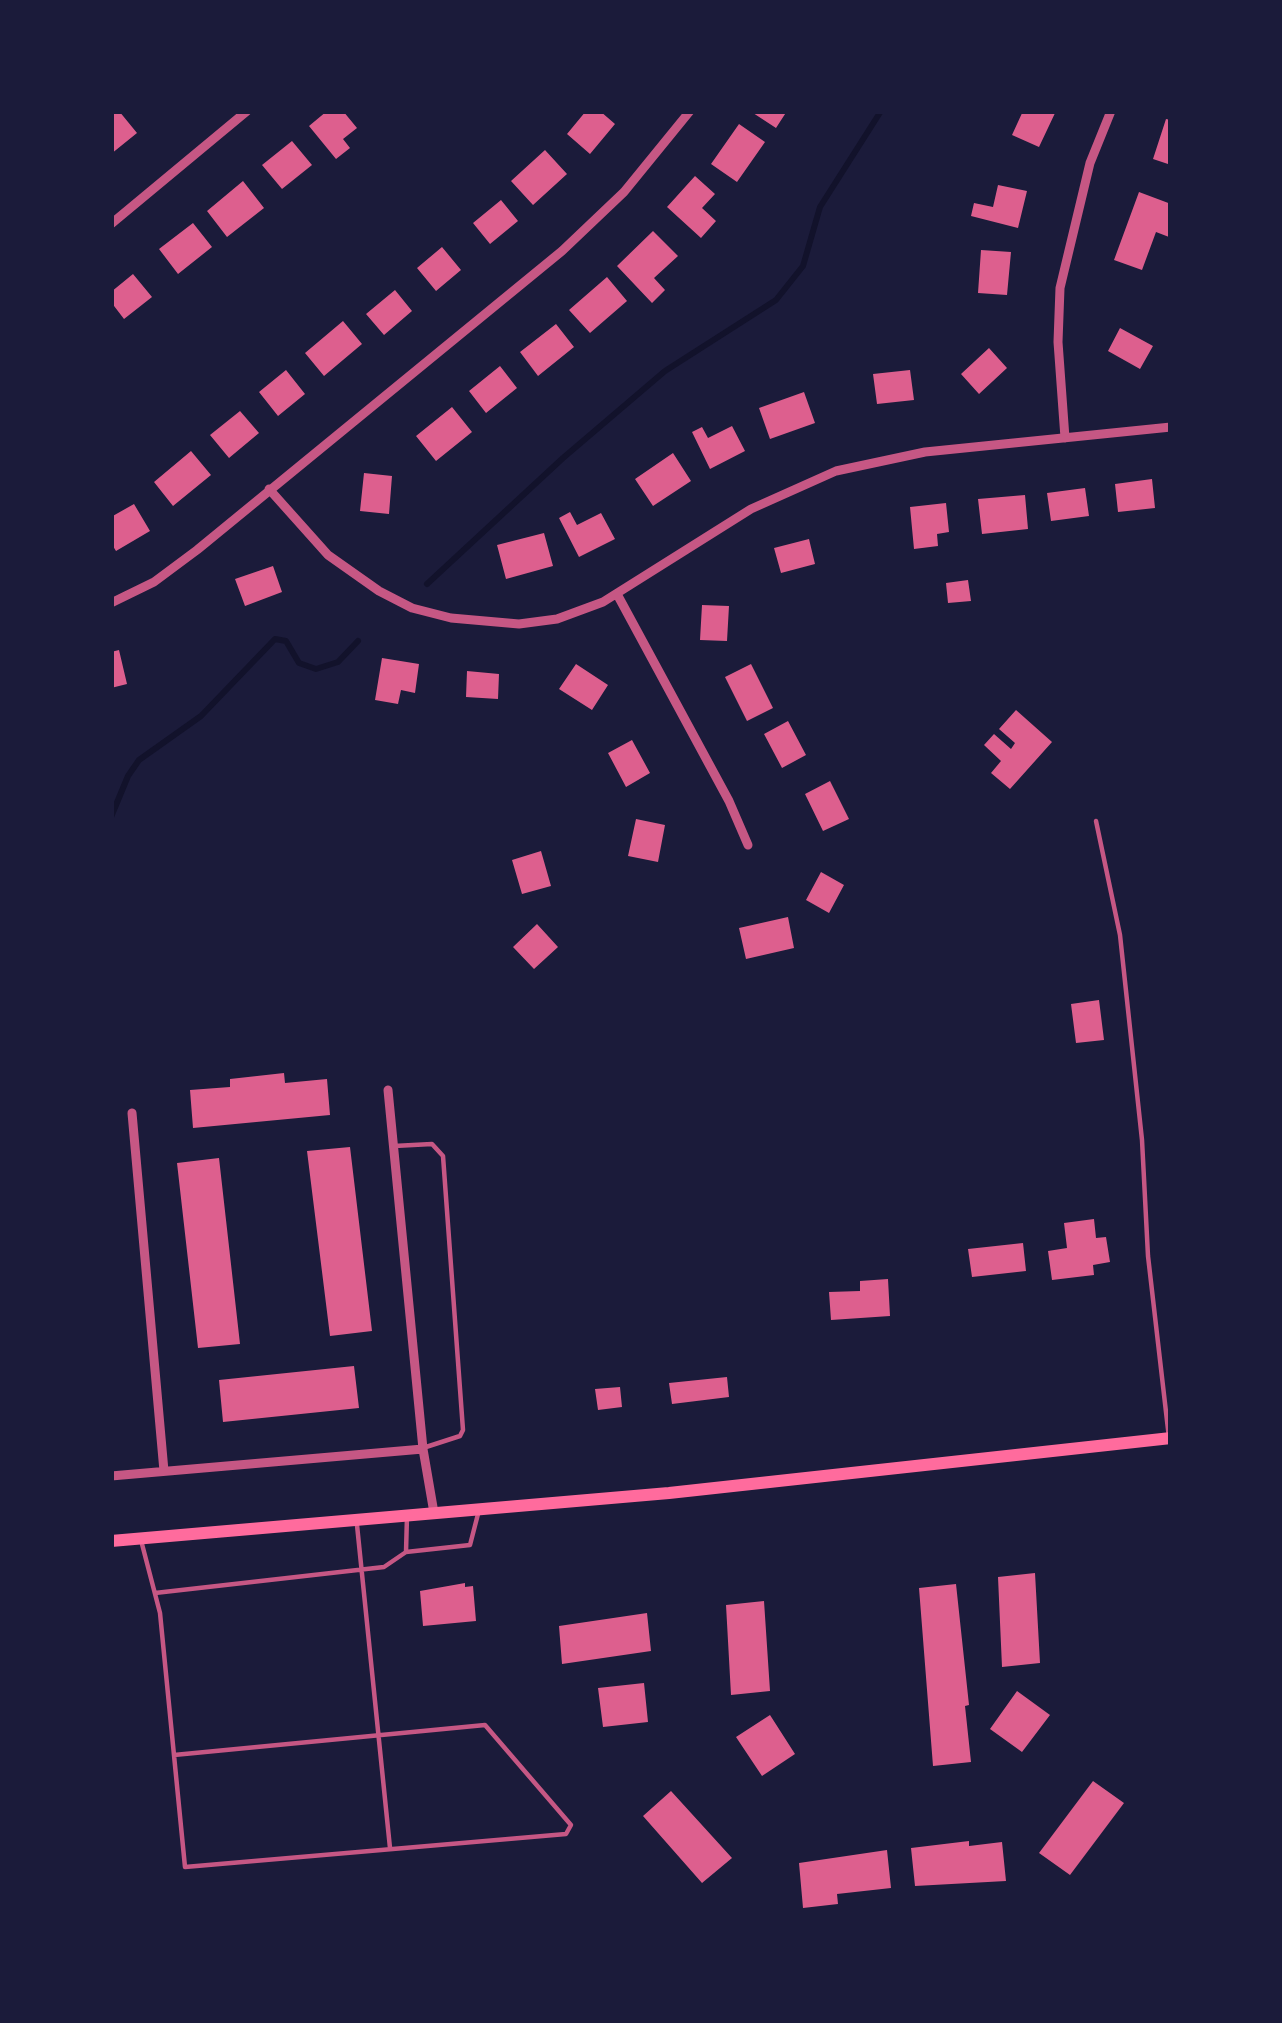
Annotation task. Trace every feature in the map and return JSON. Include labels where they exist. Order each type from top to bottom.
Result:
[{"type":"main road","points":[[111,1541],[669,1492],[1170,1438]]},
{"type":"street","points":[[111,224],[247,111]]},
{"type":"street","points":[[111,603],[173,568],[584,232],[650,164],[690,111]]},
{"type":"street","points":[[1065,438],[1058,342],[1060,288],[1086,178],[1111,111]]},
{"type":"street","points":[[269,489],[349,573],[412,608],[470,622],[519,624],[573,614],[617,595],[751,508],[836,471],[902,455],[1171,428]]},
{"type":"street","points":[[617,595],[730,801],[748,845]]},
{"type":"street","points":[[388,1090],[423,1449],[434,1513]]},
{"type":"street","points":[[132,1113],[164,1471]]},
{"type":"street","points":[[111,1476],[423,1449]]},
{"type":"lane","points":[[1096,821],[1120,934],[1142,1140],[1150,1279],[1170,1438]]},
{"type":"lane","points":[[394,1146],[432,1144],[443,1156],[463,1430],[460,1436],[423,1449]]},
{"type":"lane","points":[[154,1593],[383,1567],[406,1552],[470,1545],[478,1509]]},
{"type":"lane","points":[[406,1552],[407,1515]]},
{"type":"lane","points":[[357,1520],[390,1850]]},
{"type":"lane","points":[[140,1538],[160,1613],[184,1868],[566,1834],[571,1826],[484,1725],[174,1755]]},
{"type":"building","points":[[111,111],[119,111],[137,133],[111,154]]},
{"type":"building","points":[[327,111],[343,111],[357,128],[343,139],[350,148],[336,159],[309,126]]},
{"type":"building","points":[[586,111],[600,111],[615,124],[590,154],[567,134]]},
{"type":"building","points":[[750,111],[787,111],[776,128]]},
{"type":"building","points":[[1023,111],[1056,111],[1039,147],[1012,135]]},
{"type":"building","points":[[1166,119],[1171,120],[1171,165],[1153,159]]},
{"type":"building","points":[[739,124],[765,142],[737,182],[711,164]]},
{"type":"building","points":[[292,141],[312,165],[282,189],[262,165]]},
{"type":"building","points":[[545,150],[567,174],[533,205],[511,181]]},
{"type":"building","points":[[695,176],[715,194],[702,208],[716,221],[701,238],[667,207]]},
{"type":"building","points":[[243,181],[264,208],[227,237],[207,211]]},
{"type":"building","points":[[998,185],[1027,191],[1018,228],[971,216],[974,203],[993,207]]},
{"type":"building","points":[[1139,192],[1171,204],[1169,237],[1156,232],[1142,270],[1114,260]]},
{"type":"building","points":[[501,200],[518,221],[490,244],[473,223]]},
{"type":"building","points":[[193,223],[212,247],[178,274],[159,249]]},
{"type":"building","points":[[653,231],[678,256],[654,278],[665,290],[652,303],[617,266]]},
{"type":"building","points":[[442,247],[461,270],[436,291],[417,268]]},
{"type":"building","points":[[981,250],[1011,252],[1007,295],[978,293]]},
{"type":"building","points":[[133,274],[152,297],[124,319],[111,302],[111,292]]},
{"type":"building","points":[[607,277],[627,301],[590,333],[569,310]]},
{"type":"building","points":[[395,290],[412,311],[384,335],[366,314]]},
{"type":"building","points":[[343,321],[362,344],[324,376],[305,353]]},
{"type":"building","points":[[556,324],[574,347],[538,376],[520,352]]},
{"type":"building","points":[[1120,328],[1153,346],[1140,369],[1108,351]]},
{"type":"building","points":[[989,348],[1007,368],[979,394],[961,374]]},
{"type":"building","points":[[500,366],[517,388],[486,413],[469,391]]},
{"type":"building","points":[[286,370],[305,394],[278,416],[259,392]]},
{"type":"building","points":[[910,370],[914,400],[877,404],[873,374]]},
{"type":"building","points":[[804,392],[815,423],[770,439],[759,408]]},
{"type":"building","points":[[452,407],[472,432],[436,461],[416,436]]},
{"type":"building","points":[[240,411],[259,433],[229,458],[210,435]]},
{"type":"building","points":[[732,426],[745,451],[710,469],[692,432],[702,427],[708,438]]},
{"type":"building","points":[[191,451],[211,475],[173,506],[154,482]]},
{"type":"building","points":[[673,453],[691,481],[653,506],[635,479]]},
{"type":"building","points":[[364,473],[392,476],[389,514],[360,511]]},
{"type":"building","points":[[1152,479],[1155,508],[1118,512],[1115,484]]},
{"type":"building","points":[[1085,488],[1089,516],[1051,521],[1047,493]]},
{"type":"building","points":[[1025,495],[1028,529],[982,534],[978,499]]},
{"type":"building","points":[[946,503],[949,532],[937,534],[938,546],[914,549],[910,507]]},
{"type":"building","points":[[134,504],[150,531],[116,551],[111,543],[111,517]]},
{"type":"building","points":[[570,512],[577,525],[601,513],[615,539],[579,557],[559,518]]},
{"type":"building","points":[[544,533],[553,566],[506,579],[497,545]]},
{"type":"building","points":[[809,539],[815,564],[781,573],[774,548]]},
{"type":"building","points":[[273,566],[282,592],[245,606],[235,579]]},
{"type":"building","points":[[968,580],[971,601],[948,603],[946,583]]},
{"type":"building","points":[[702,605],[729,606],[727,641],[700,640]]},
{"type":"building","points":[[119,650],[127,684],[111,688],[111,652]]},
{"type":"building","points":[[382,658],[419,664],[415,693],[401,690],[398,704],[375,700]]},
{"type":"building","points":[[576,664],[608,685],[592,710],[559,689]]},
{"type":"building","points":[[751,664],[773,708],[747,721],[725,677]]},
{"type":"building","points":[[467,671],[499,674],[498,699],[466,697]]},
{"type":"building","points":[[1016,710],[1052,742],[1010,789],[991,773],[1001,761],[984,745],[994,734],[1011,749],[1015,743],[999,729]]},
{"type":"building","points":[[788,721],[806,755],[782,768],[764,734]]},
{"type":"building","points":[[632,740],[650,773],[626,787],[608,753]]},
{"type":"building","points":[[830,781],[849,819],[823,831],[805,794]]},
{"type":"building","points":[[636,819],[665,825],[658,862],[628,856]]},
{"type":"building","points":[[541,851],[551,886],[522,894],[512,860]]},
{"type":"building","points":[[821,872],[844,885],[829,913],[806,900]]},
{"type":"building","points":[[788,917],[794,948],[746,959],[739,928]]},
{"type":"building","points":[[537,924],[558,947],[534,969],[513,947]]},
{"type":"building","points":[[1099,1000],[1104,1040],[1076,1043],[1071,1004]]},
{"type":"building","points":[[284,1073],[285,1083],[327,1079],[330,1115],[193,1128],[190,1090],[230,1087],[230,1079]]},
{"type":"building","points":[[350,1147],[372,1331],[330,1336],[307,1151]]},
{"type":"building","points":[[219,1158],[240,1344],[198,1348],[177,1163]]},
{"type":"building","points":[[1094,1219],[1096,1238],[1106,1237],[1110,1262],[1093,1265],[1094,1275],[1052,1280],[1048,1251],[1067,1248],[1064,1223]]},
{"type":"building","points":[[1023,1243],[1026,1271],[972,1277],[968,1249]]},
{"type":"building","points":[[888,1279],[890,1316],[831,1320],[829,1292],[860,1291],[860,1281]]},
{"type":"building","points":[[354,1366],[359,1408],[223,1422],[219,1380]]},
{"type":"building","points":[[727,1377],[729,1397],[672,1404],[669,1383]]},
{"type":"building","points":[[620,1387],[622,1407],[598,1410],[595,1389]]},
{"type":"building","points":[[1035,1573],[1040,1663],[1002,1667],[998,1577]]},
{"type":"building","points":[[465,1583],[465,1587],[473,1586],[476,1621],[423,1626],[420,1591]]},
{"type":"building","points":[[956,1584],[971,1762],[933,1766],[919,1588]]},
{"type":"building","points":[[764,1601],[770,1691],[731,1695],[726,1605]]},
{"type":"building","points":[[647,1613],[651,1651],[562,1664],[559,1626]]},
{"type":"building","points":[[644,1683],[648,1722],[603,1727],[598,1688]]},
{"type":"building","points":[[1017,1691],[1050,1715],[1022,1752],[990,1729]]},
{"type":"building","points":[[770,1715],[795,1754],[762,1776],[736,1737]]},
{"type":"building","points":[[1093,1781],[1124,1803],[1070,1875],[1039,1853]]},
{"type":"building","points":[[671,1791],[732,1858],[702,1883],[643,1816]]},
{"type":"building","points":[[969,1841],[969,1846],[1002,1842],[1006,1881],[915,1886],[911,1848]]},
{"type":"building","points":[[887,1850],[891,1888],[837,1894],[838,1904],[803,1908],[799,1863]]},
{"type":"waterway","points":[[427,584],[665,371],[776,300],[803,266],[820,207],[881,111]]},
{"type":"waterway","points":[[111,817],[139,760],[201,716],[275,639],[286,641],[299,663],[316,669],[338,662],[358,641]]}]
